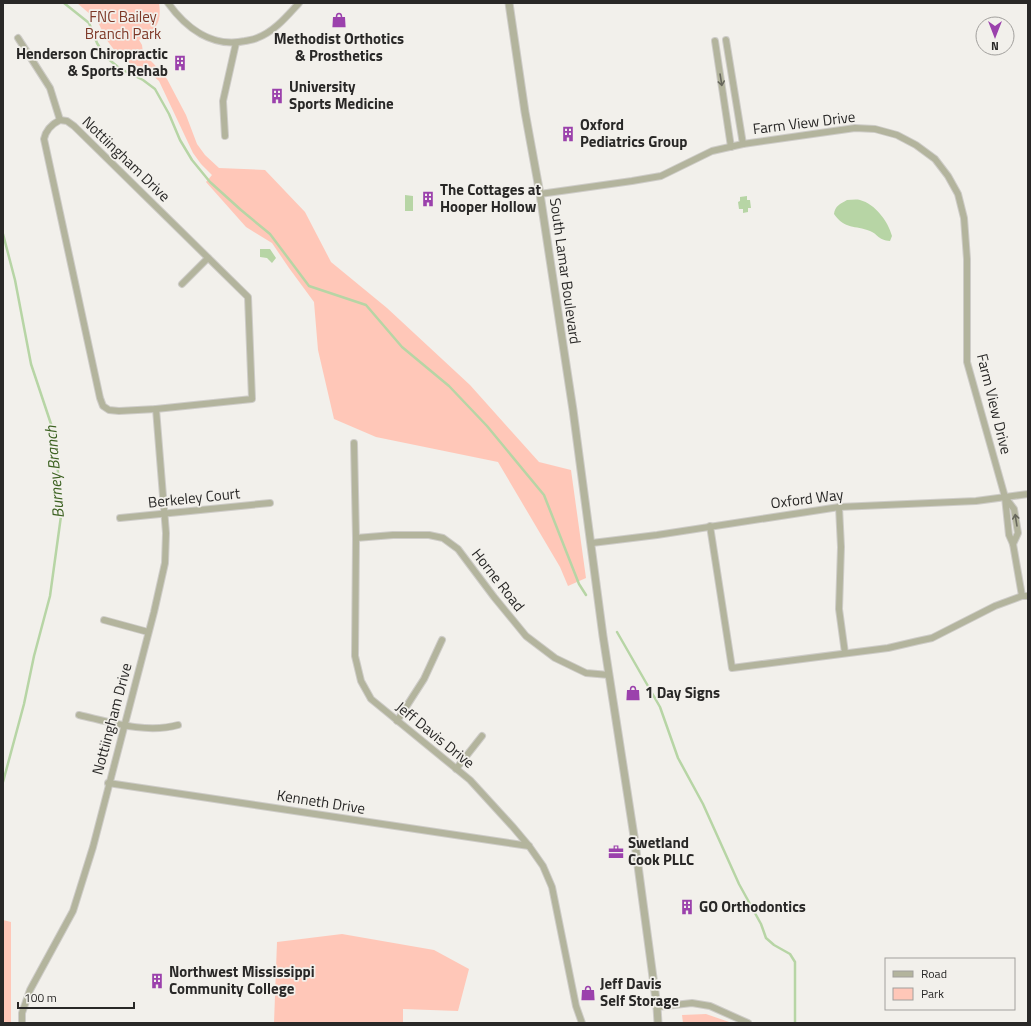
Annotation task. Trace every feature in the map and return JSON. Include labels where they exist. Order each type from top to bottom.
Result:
[{"type":"street","points":[[168,3],[178,17],[192,30],[222,42],[236,43],[257,38],[275,27],[299,3]]},
{"type":"street","name":"South Lamar Boulevard","points":[[509,3],[524,112],[540,194],[592,543],[609,675]]},
{"type":"street","points":[[18,38],[50,88],[60,120]]},
{"type":"street","points":[[726,40],[743,144]]},
{"type":"street","points":[[715,41],[731,147]]},
{"type":"street","points":[[225,136],[223,101],[236,43]]},
{"type":"street","name":"Nottiingham Drive","points":[[60,120],[67,121],[74,126],[208,258],[248,297],[252,399],[156,409],[119,411],[109,410],[103,406],[100,398],[44,139],[52,124],[60,120]]},
{"type":"street","name":"Farm View Drive","points":[[540,194],[660,176],[712,152],[743,144],[855,128],[875,129],[897,134],[916,145],[935,160],[948,176],[958,194],[964,218],[967,259],[967,362],[1005,497],[1009,536],[1013,544],[1025,596]]},
{"type":"street","points":[[182,284],[208,258]]},
{"type":"street","name":"Nottiingham Drive","points":[[22,1023],[22,1013],[30,990],[73,911],[92,847],[165,563],[166,532],[156,409]]},
{"type":"street","name":"Jeff Davis Drive","points":[[354,443],[356,538],[355,656],[361,681],[371,698],[470,780],[529,846],[543,866],[552,887],[576,1006],[582,1023]]},
{"type":"street","name":"Oxford Way","points":[[592,543],[658,535],[839,507],[976,501],[1028,494]]},
{"type":"street","name":"Berkeley Court","points":[[120,518],[270,503]]},
{"type":"street","points":[[839,507],[842,547],[839,609],[845,653]]},
{"type":"street","points":[[710,526],[732,668],[888,648],[932,638],[994,606],[1025,596]]},
{"type":"street","name":"Horne Road","points":[[356,538],[394,535],[429,535],[443,538],[458,550],[526,636],[555,658],[586,673],[609,675]]},
{"type":"street","points":[[104,620],[148,632]]},
{"type":"street","points":[[397,721],[424,679],[442,640]]},
{"type":"street","points":[[609,675],[634,836],[658,1023]]},
{"type":"street","points":[[79,715],[124,725],[165,729],[178,725]]},
{"type":"street","points":[[456,769],[482,736]]},
{"type":"street","name":"Kenneth Drive","points":[[108,783],[529,846]]},
{"type":"street","points":[[657,1007],[692,1003],[710,1006],[748,1023]]},
{"type":"green space","name":"FNC Bailey Branch Park","points":[[77,3],[159,3],[160,16],[154,29],[139,40],[142,45],[143,53],[167,79],[186,115],[197,144],[205,155],[219,168],[265,170],[305,212],[331,262],[387,308],[470,385],[539,462],[571,470],[586,578],[568,586],[560,567],[498,462],[376,437],[334,419],[318,350],[314,302],[272,243],[246,227],[206,182],[212,175],[193,153],[159,81],[143,67],[131,65],[124,56],[115,51],[106,39],[97,20]]},
{"type":"green space","points":[[3,920],[11,922],[11,1023],[3,1023]]},
{"type":"green space","points":[[342,934],[434,950],[469,969],[458,1011],[403,1009],[403,1023],[274,1023],[277,942]]},
{"type":"green space","points":[[706,1014],[732,1023],[683,1023],[682,1015]]},
{"type":"shaded area","points":[[405,195],[413,196],[413,211],[405,211]]},
{"type":"shaded area","points":[[747,196],[747,200],[750,200],[751,208],[748,208],[748,212],[743,213],[743,209],[739,209],[738,202],[740,201],[740,197]]},
{"type":"shaded area","points":[[847,200],[860,200],[876,209],[890,230],[892,236],[890,241],[865,229],[842,223],[834,214],[835,209]]},
{"type":"shaded area","points":[[260,249],[270,249],[276,258],[272,263],[267,258],[260,257]]},
{"type":"waterway","points":[[64,3],[89,23],[97,43],[105,56],[119,68],[143,80],[155,89],[169,114],[180,140],[192,160],[210,182],[270,234],[309,286],[366,305],[402,347],[449,386],[487,426],[544,495],[579,584],[586,595]]},
{"type":"waterway","name":"Burney Branch","points":[[3,234],[15,280],[31,364],[54,433],[61,516],[50,596],[34,656],[24,704],[3,782]]},
{"type":"waterway","points":[[617,632],[660,707],[678,758],[703,804],[739,884],[761,924],[766,938],[774,945],[790,954],[795,962],[795,1023]]},
{"type":"place","name":"Methodist Orthotics & Prosthetics","points":[[339,20]]},
{"type":"place","name":"Henderson Chiropractic & Sports Rehab","points":[[180,63]]},
{"type":"place","name":"University Sports Medicine","points":[[277,96]]},
{"type":"place","name":"Oxford Pediatrics Group","points":[[568,134]]},
{"type":"place","name":"The Cottages at Hooper Hollow","points":[[428,199]]},
{"type":"place","name":"1 Day Signs","points":[[633,693]]},
{"type":"place","name":"Swetland Cook PLLC","points":[[616,852]]},
{"type":"place","name":"GO Orthodontics","points":[[687,907]]},
{"type":"place","name":"Northwest Mississippi Community College","points":[[157,981]]},
{"type":"place","name":"Jeff Davis Self Storage","points":[[588,993]]}]
